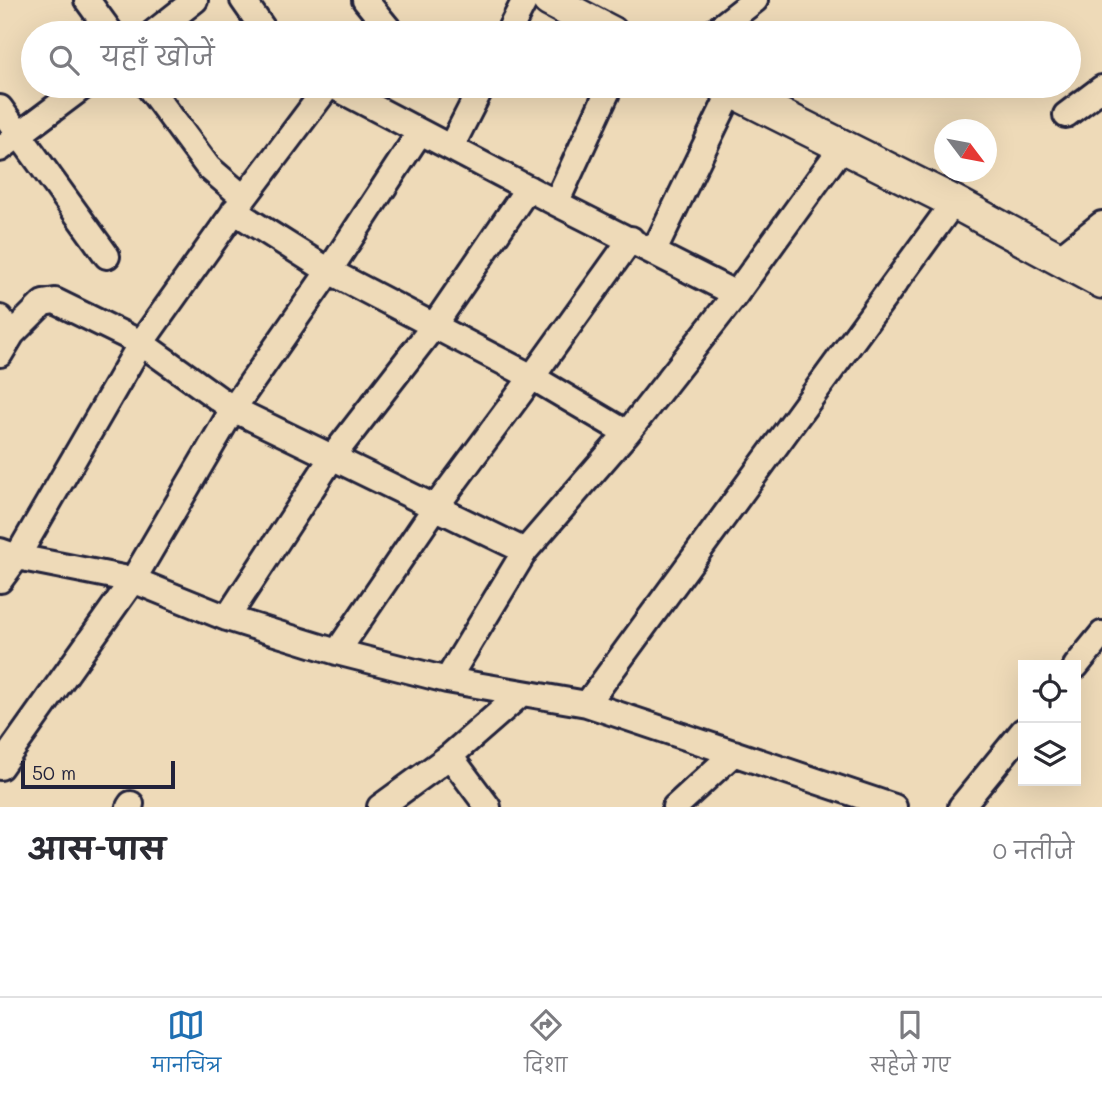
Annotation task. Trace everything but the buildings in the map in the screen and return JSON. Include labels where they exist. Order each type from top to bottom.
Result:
[{"type":"main road","points":[[549,0],[589,21]]},
{"type":"main road","points":[[746,98],[954,202],[1079,270]]},
{"type":"street","points":[[87,0],[102,21]]},
{"type":"street","points":[[168,21],[195,0]]},
{"type":"street","points":[[243,0],[258,21]]},
{"type":"street","points":[[365,0],[382,21]]},
{"type":"street","points":[[514,21],[525,0]]},
{"type":"street","points":[[728,21],[755,0]]},
{"type":"street","points":[[1066,115],[1102,88]]},
{"type":"street","points":[[0,149],[68,98]]},
{"type":"street","points":[[157,98],[239,204],[329,271],[532,377],[627,433]]},
{"type":"street","points":[[0,580],[8,554],[141,344],[315,98]]},
{"type":"street","points":[[340,98],[451,147],[736,294]]},
{"type":"street","points":[[451,147],[476,98]]},
{"type":"street","points":[[556,203],[604,98]]},
{"type":"street","points":[[653,251],[722,98]]},
{"type":"street","points":[[0,108],[107,257]]},
{"type":"street","points":[[0,767],[8,737],[134,580],[233,410],[420,132]]},
{"type":"street","points":[[447,680],[525,551],[627,433],[736,294],[842,147]]},
{"type":"street","points":[[227,618],[333,456],[433,327],[528,188]]},
{"type":"street","points":[[587,704],[954,202]]},
{"type":"street","points":[[1079,270],[1102,224]]},
{"type":"street","points":[[337,652],[435,508],[631,239]]},
{"type":"street","points":[[1079,270],[1102,249]]},
{"type":"street","points":[[4,335],[43,303],[55,301],[141,344],[233,410],[525,551]]},
{"type":"street","points":[[8,554],[134,580],[227,618],[337,652],[447,680],[587,704],[894,807]]},
{"type":"street","points":[[1081,660],[1102,634]]},
{"type":"street","points":[[380,807],[450,756],[522,693]]},
{"type":"street","points":[[961,807],[1018,737]]},
{"type":"street","points":[[675,807],[734,753]]},
{"type":"street","points":[[450,756],[488,807]]}]
